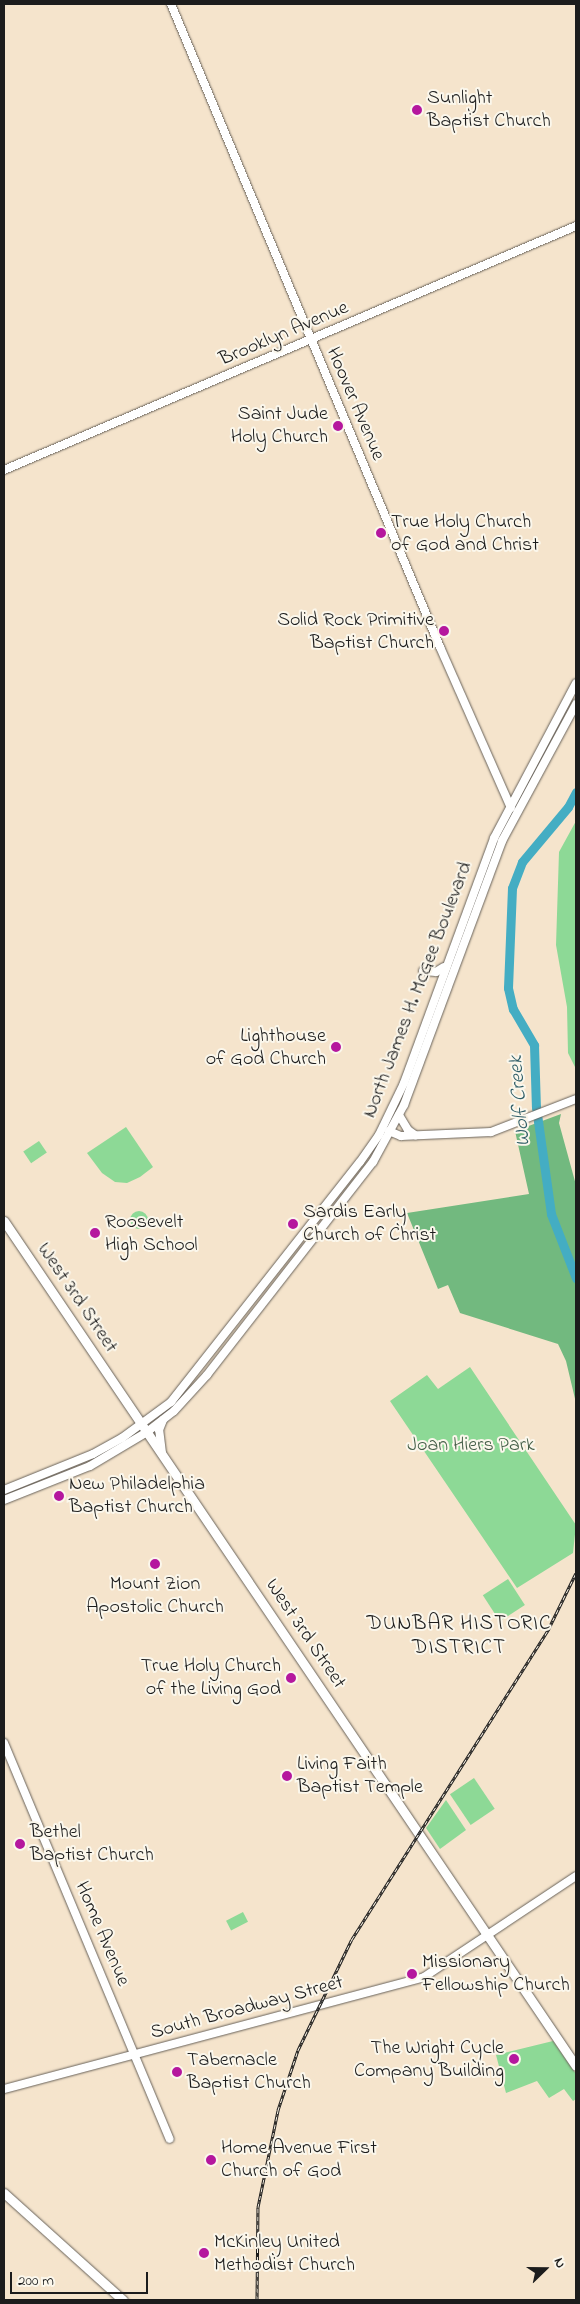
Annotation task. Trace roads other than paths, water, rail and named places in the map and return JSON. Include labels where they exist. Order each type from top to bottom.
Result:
[{"type":"main road","name":"West 3rd Street","points":[[4,1220],[576,2066]]},
{"type":"main road","points":[[4,2193],[117,2297],[123,2300]]},
{"type":"street","name":"Hoover Avenue","points":[[170,4],[509,807]]},
{"type":"street","name":"Brooklyn Avenue","points":[[4,470],[311,341],[576,226]]},
{"type":"street","name":"North James H. McGee Boulevard","points":[[145,1428],[181,1392],[382,1129],[404,1083],[484,863],[519,786],[576,683]]},
{"type":"street","name":"North James H. McGee Boulevard","points":[[145,1428],[164,1419],[207,1375],[373,1162],[392,1132],[495,858],[517,811],[576,704]]},
{"type":"street","points":[[500,786],[508,791],[519,786]]},
{"type":"street","points":[[509,807],[517,811]]},
{"type":"street","points":[[423,971],[436,972],[446,965]]},
{"type":"street","points":[[382,1129],[415,1135],[484,1133],[514,1124],[576,1099]]},
{"type":"street","points":[[399,1115],[404,1126],[415,1135]]},
{"type":"street","points":[[162,1455],[159,1430],[164,1419]]},
{"type":"street","points":[[4,1490],[94,1454],[145,1428]]},
{"type":"street","points":[[4,1500],[78,1472],[145,1428]]},
{"type":"street","name":"Home Avenue","points":[[4,1743],[170,2139]]},
{"type":"street","name":"South Broadway Street","points":[[4,2089],[424,1977],[576,1876]]},
{"type":"waterway","name":"Wolf Creek","points":[[576,792],[568,807],[522,862],[512,888],[508,988],[513,1009],[534,1045],[536,1107],[551,1214],[576,1278]]},
{"type":"railway","points":[[257,2300],[258,2207],[278,2110],[298,2050],[352,1939],[549,1628],[576,1573]]},
{"type":"place","name":"Sunlight Baptist Church","points":[[417,110]]},
{"type":"place","name":"Saint Jude Holy Church","points":[[338,426]]},
{"type":"place","name":"True Holy Church of God and Christ","points":[[381,533]]},
{"type":"place","name":"Solid Rock Primitive Baptist Church","points":[[444,631]]},
{"type":"place","name":"Lighthouse of God Church","points":[[336,1047]]},
{"type":"place","name":"Sardis Early Church of Christ","points":[[293,1224]]},
{"type":"place","name":"Roosevelt High School","points":[[95,1233]]},
{"type":"place","name":"New Philadelphia Baptist Church","points":[[59,1496]]},
{"type":"place","name":"Mount Zion Apostolic Church","points":[[155,1564]]},
{"type":"place","name":"True Holy Church of the Living God","points":[[291,1678]]},
{"type":"place","name":"Living Faith Baptist Temple","points":[[287,1776]]},
{"type":"place","name":"Bethel Baptist Church","points":[[20,1844]]},
{"type":"place","name":"Missionary Fellowship Church","points":[[412,1974]]},
{"type":"place","name":"The Wright Cycle Company Building","points":[[514,2059]]},
{"type":"place","name":"Tabernacle Baptist Church","points":[[177,2072]]},
{"type":"place","name":"Home Avenue First Church of God","points":[[211,2160]]},
{"type":"place","name":"McKinley United Methodist Church","points":[[204,2253]]},
{"type":"district","name":"DUNBAR HISTORIC DISTRICT","points":[[459,1636]]},
{"type":"park label","name":"Joan Hiers Park","points":[[471,1445]]}]
